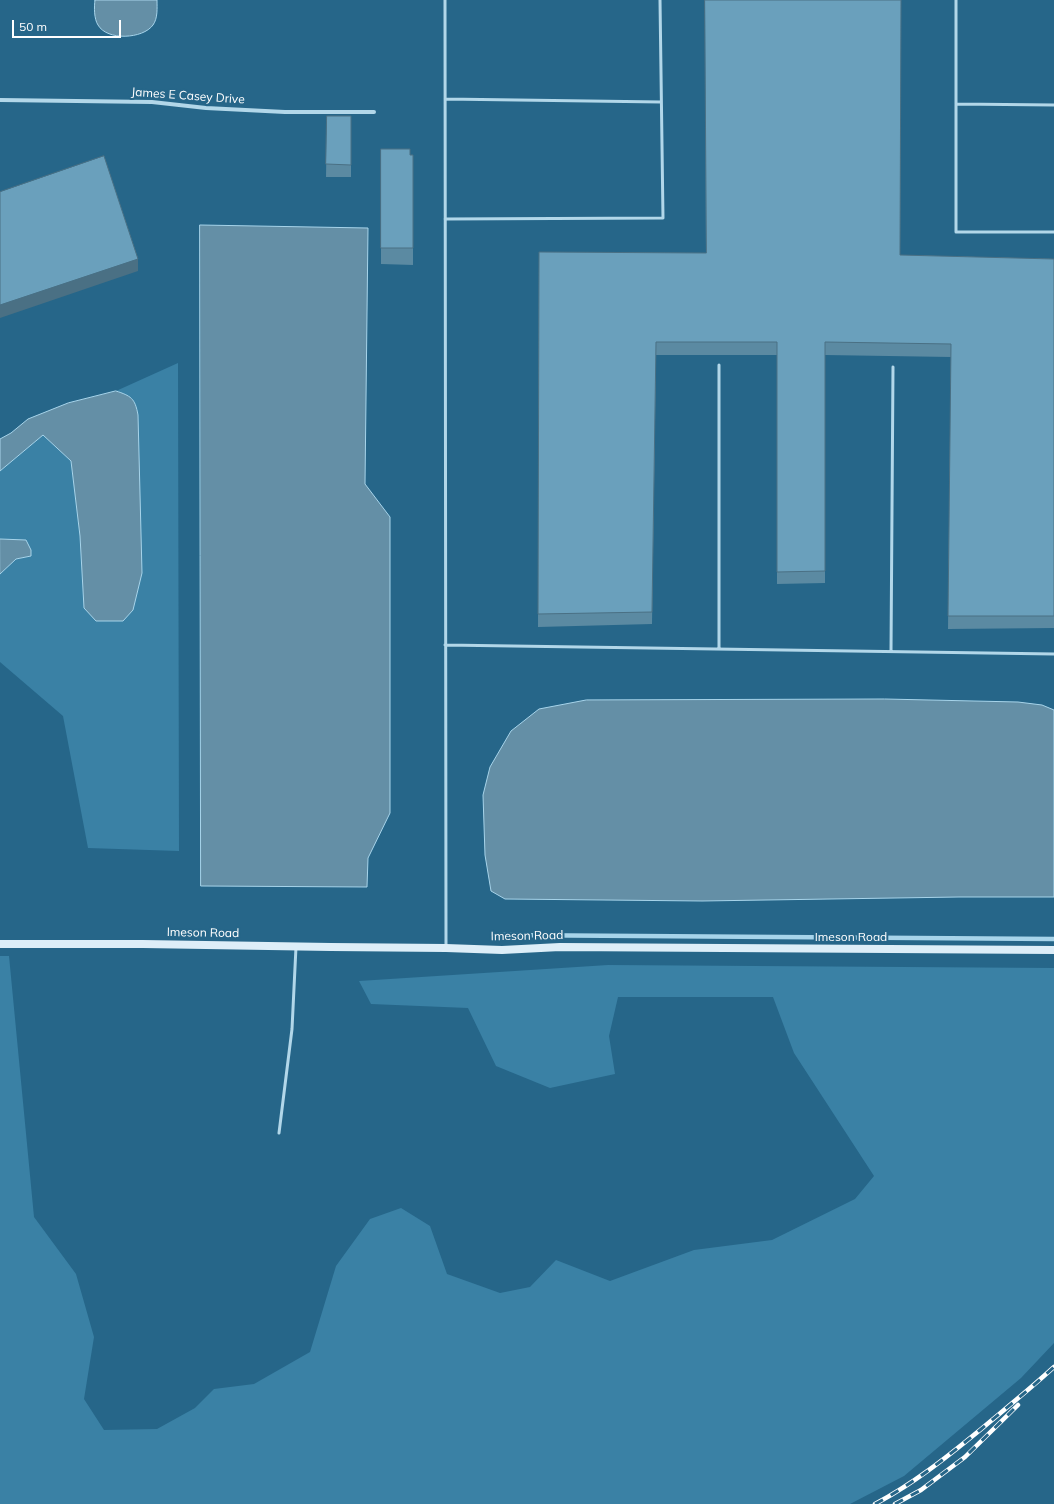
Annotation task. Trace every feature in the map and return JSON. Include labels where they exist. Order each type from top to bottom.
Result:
[{"type":"street","name":"James E Casey Drive","points":[[0,100],[152,102],[206,108],[285,112],[374,112]]},
{"type":"street","name":"Imeson Road","points":[[0,944],[144,944],[502,950],[560,947],[1054,950]]},
{"type":"lane","points":[[445,0],[446,948]]},
{"type":"lane","points":[[445,219],[663,218],[660,0]]},
{"type":"lane","points":[[956,0],[956,232],[1054,232]]},
{"type":"lane","points":[[445,99],[661,102]]},
{"type":"lane","points":[[956,104],[1054,105]]},
{"type":"lane","points":[[719,365],[719,649]]},
{"type":"lane","points":[[891,651],[893,367]]},
{"type":"lane","points":[[445,645],[1054,654]]},
{"type":"lane","points":[[279,1133],[292,1029],[296,947]]},
{"type":"shaded area","points":[[95,0],[157,0],[156,19],[148,30],[141,33],[125,36],[109,34],[98,25],[94,6]]},
{"type":"shaded area","points":[[200,225],[368,228],[365,484],[390,517],[390,813],[368,858],[367,887],[201,886]]},
{"type":"shaded area","points":[[178,363],[179,851],[88,848],[63,716],[0,662],[0,574],[16,559],[31,556],[6,539],[0,539],[0,471],[43,435],[71,461],[80,536],[84,608],[129,396],[116,391]]},
{"type":"shaded area","points":[[116,391],[132,398],[138,415],[142,573],[133,610],[123,621],[96,621],[84,608],[80,536],[71,461],[43,435],[0,471],[0,439],[11,433],[28,419],[68,403]]},
{"type":"shaded area","points":[[0,539],[26,540],[31,550],[31,556],[16,559],[0,574]]},
{"type":"shaded area","points":[[885,699],[1018,702],[1042,705],[1054,710],[1054,897],[702,901],[505,899],[491,891],[485,855],[483,795],[490,767],[511,731],[539,709],[586,700]]},
{"type":"shaded area","points":[[0,956],[9,956],[34,1217],[76,1274],[94,1337],[84,1399],[104,1430],[157,1429],[195,1408],[214,1389],[254,1384],[310,1352],[336,1266],[370,1219],[401,1208],[430,1226],[447,1274],[500,1293],[530,1287],[556,1260],[610,1281],[694,1250],[772,1240],[855,1199],[874,1176],[794,1053],[773,997],[618,997],[609,1036],[615,1074],[550,1088],[496,1066],[468,1008],[371,1004],[359,981],[608,965],[1054,968],[1054,1343],[1021,1378],[904,1476],[850,1504],[0,1504]]},
{"type":"building","points":[[705,0],[901,0],[900,255],[1054,259],[1054,616],[948,616],[951,344],[825,342],[825,571],[777,572],[777,342],[656,342],[652,612],[538,614],[539,252],[706,253]]},
{"type":"building","points":[[327,116],[351,116],[351,165],[326,164]]},
{"type":"building","points":[[381,149],[410,149],[410,155],[413,155],[413,248],[381,248]]},
{"type":"building","points":[[104,156],[138,259],[0,305],[0,192]]},
{"type":"waterway","points":[[500,935],[1054,939]]},
{"type":"railway","points":[[875,1504],[903,1488],[942,1460],[1008,1407],[1054,1367]]},
{"type":"railway","points":[[895,1504],[921,1490],[965,1457],[1018,1405]]}]
